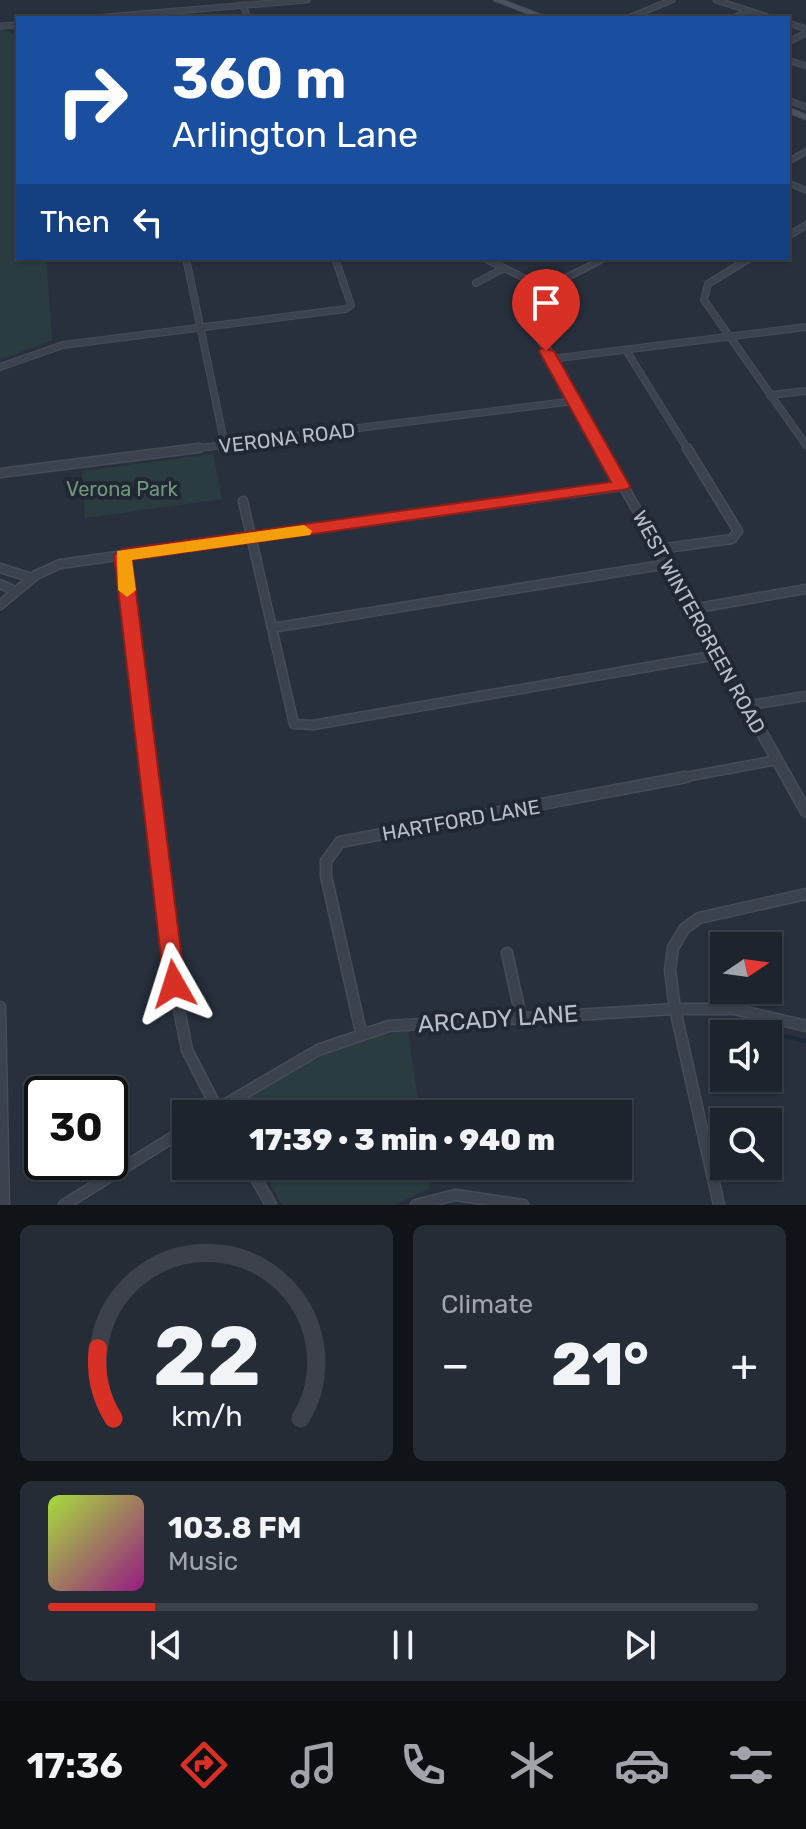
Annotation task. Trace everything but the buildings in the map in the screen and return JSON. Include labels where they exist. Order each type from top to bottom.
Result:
[{"type":"main road","points":[[497,0],[540,16]]},
{"type":"street","points":[[139,16],[307,0]]},
{"type":"street","points":[[633,16],[672,0]]},
{"type":"street","points":[[716,0],[765,16]]},
{"type":"street","points":[[243,5],[247,16]]},
{"type":"street","points":[[738,16],[750,11]]},
{"type":"street","points":[[186,260],[225,446]]},
{"type":"street","points":[[0,367],[63,345],[338,311],[351,305],[336,260]]},
{"type":"street","points":[[488,260],[544,288],[602,260]]},
{"type":"street","points":[[747,260],[704,289],[705,304],[806,445]]},
{"type":"street","points":[[476,283],[504,268]]},
{"type":"street","name":"WEST WINTERGREEN ROAD","points":[[544,288],[529,299],[524,309],[806,812]]},
{"type":"street","points":[[551,359],[806,327]]},
{"type":"street","points":[[626,350],[738,531],[732,539],[659,549]]},
{"type":"street","points":[[770,395],[806,391]]},
{"type":"street","name":"VERONA ROAD","points":[[0,473],[574,401]]},
{"type":"street","points":[[0,605],[32,578],[60,564],[622,486]]},
{"type":"street","points":[[243,501],[290,718],[302,726],[717,655]]},
{"type":"street","points":[[123,555],[174,984],[187,1050],[210,1100]]},
{"type":"street","points":[[272,628],[668,564]]},
{"type":"street","points":[[0,568],[32,578]]},
{"type":"street","points":[[0,584],[15,591]]},
{"type":"street","points":[[692,609],[806,589]]},
{"type":"street","points":[[744,706],[806,696]]},
{"type":"street","name":"HARTFORD LANE","points":[[361,1032],[326,876],[326,861],[340,842],[777,760]]},
{"type":"street","points":[[719,1205],[675,1009],[671,955],[675,941],[689,924],[730,909],[806,894]]},
{"type":"street","points":[[507,953],[521,1017]]},
{"type":"street","points":[[0,1007],[4,1205]]},
{"type":"street","name":"ARCADY LANE","points":[[235,1100],[320,1050],[361,1032],[389,1026],[675,1009],[734,1009],[806,1026]]},
{"type":"street","points":[[64,1205],[172,1138]]},
{"type":"street","points":[[257,1180],[271,1205]]},
{"type":"street","points":[[416,1205],[447,1195],[466,1195],[523,1205]]},
{"type":"green space","points":[[0,29],[16,34],[16,260],[46,260],[52,340],[0,360]]},
{"type":"green space","name":"Verona Park","points":[[213,454],[222,499],[85,518],[82,471]]},
{"type":"green space","points":[[408,1031],[418,1100],[245,1100],[314,1059],[383,1035]]},
{"type":"green space","points":[[268,1180],[429,1180],[430,1188],[395,1205],[282,1205]]},
{"type":"waterway","points":[[782,1036],[806,1041]]},
{"type":"slow traffic","points":[[127,590],[123,555],[304,531]]},
{"type":"route","points":[[174,984],[123,555],[622,486],[546,351]]}]
